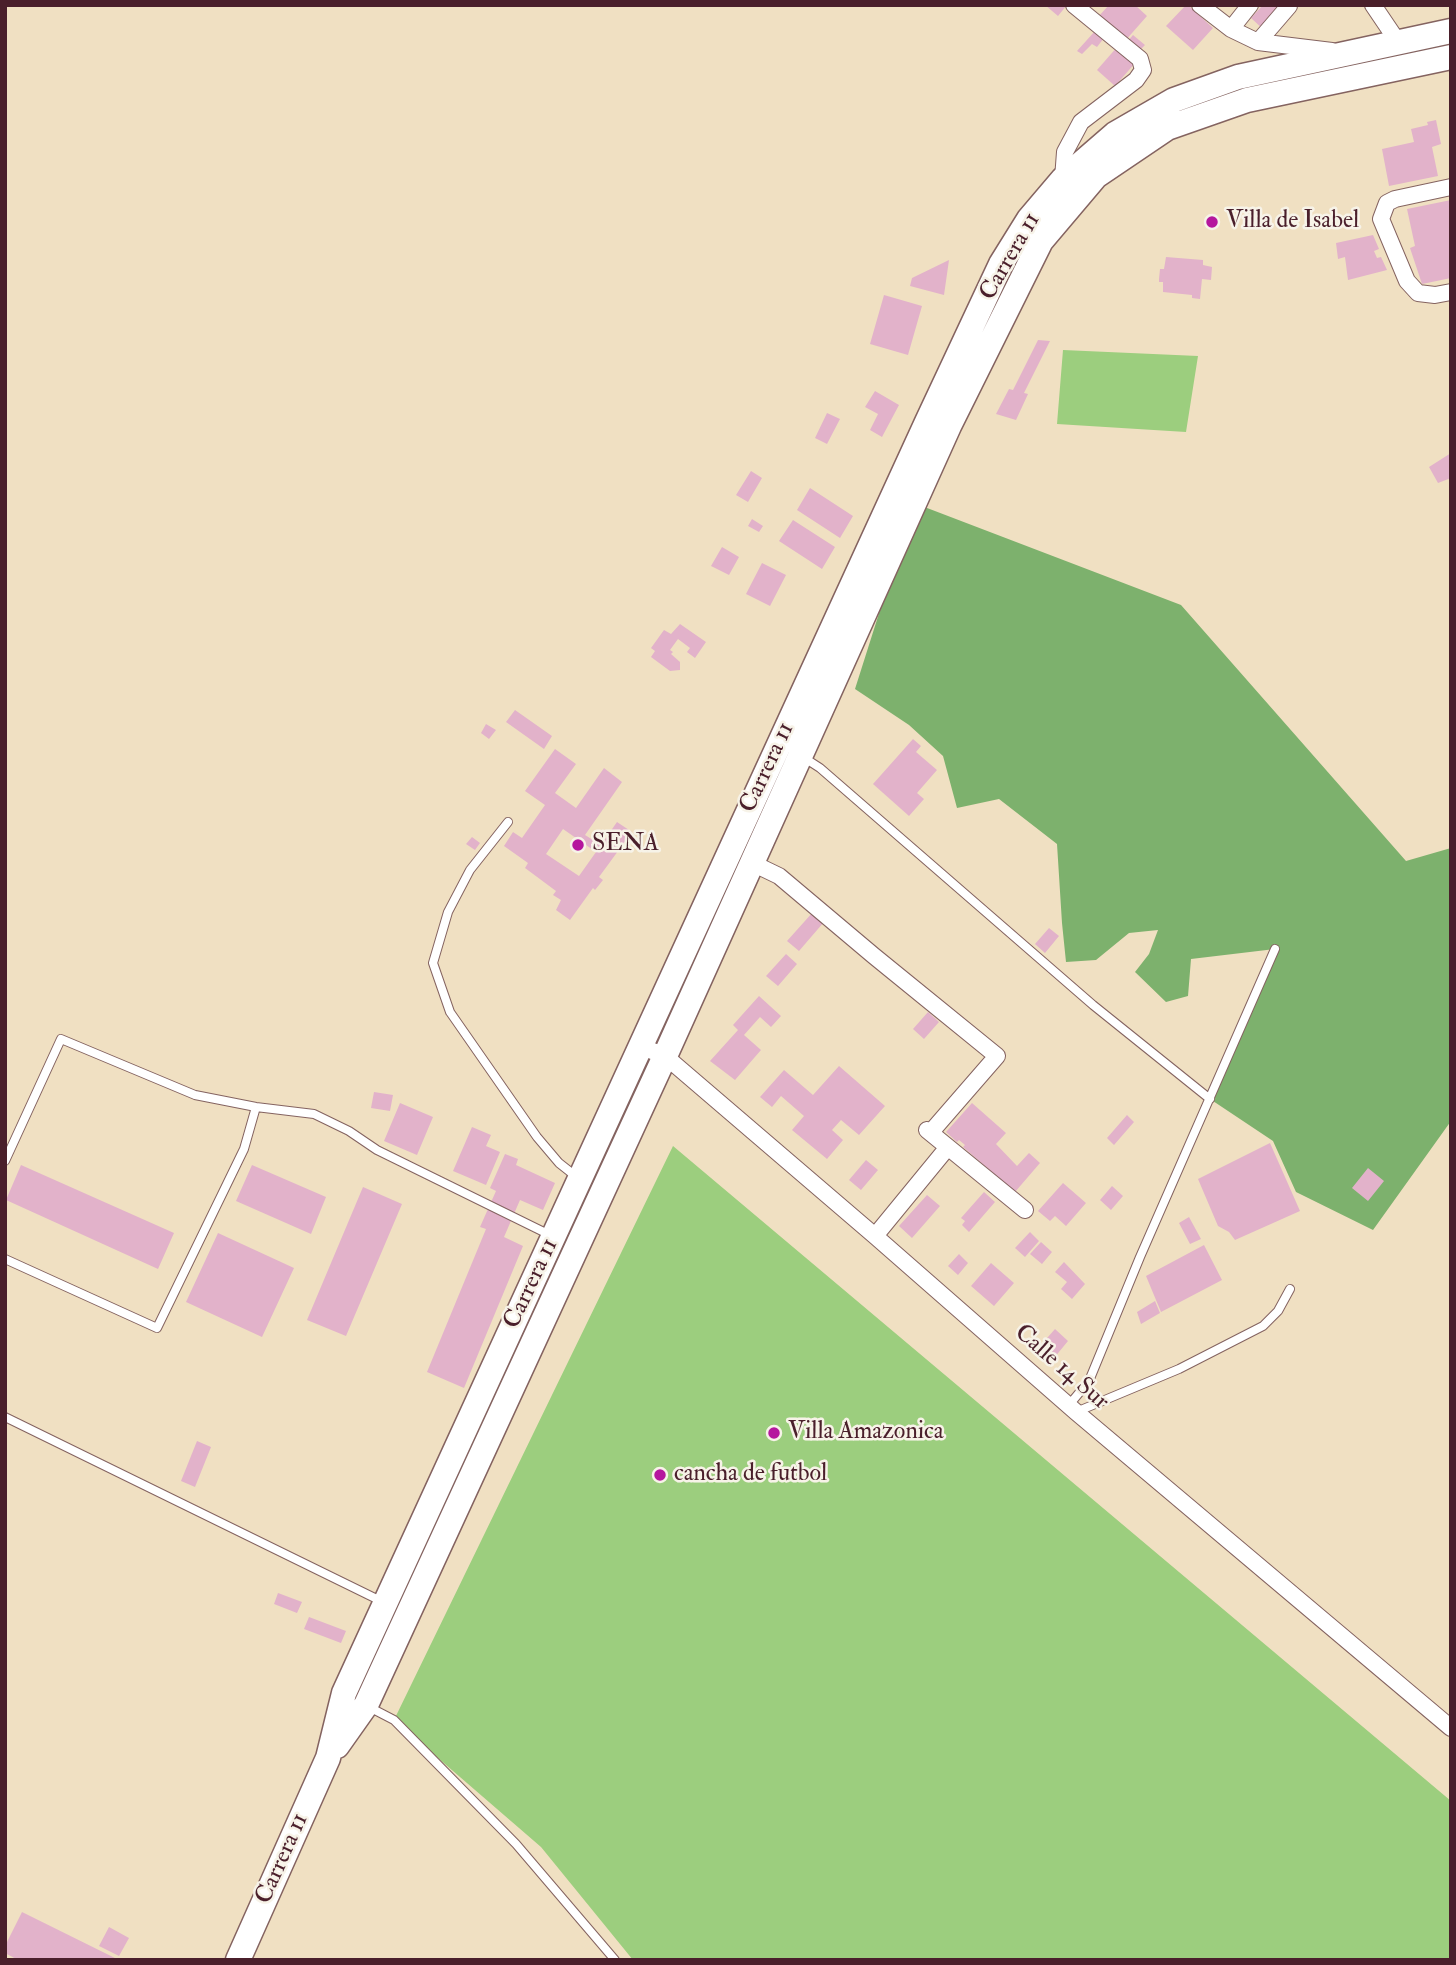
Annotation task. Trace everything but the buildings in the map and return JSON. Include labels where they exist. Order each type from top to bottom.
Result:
[{"type":"main road","name":"Carrera 11","points":[[355,1699],[386,1603],[1001,264],[1029,219],[1063,179],[1115,134],[1174,100],[1238,77],[1451,31]]},
{"type":"main road","name":"Carrera 11","points":[[238,1960],[355,1699],[604,1189],[949,426],[1041,241],[1096,176],[1167,128],[1247,100],[1451,57]]},
{"type":"street","points":[[1063,179],[1065,152],[1081,122],[1136,80],[1143,69],[1140,59],[1074,5]]},
{"type":"street","points":[[1200,5],[1231,29],[1258,42],[1348,53]]},
{"type":"street","points":[[1231,29],[1250,5]]},
{"type":"street","points":[[1373,5],[1398,43]]},
{"type":"street","points":[[1258,42],[1289,6]]},
{"type":"street","points":[[1451,187],[1395,199],[1387,203],[1381,219],[1407,281],[1418,293],[1435,295],[1451,292]]},
{"type":"street","points":[[752,863],[779,876],[997,1056],[929,1131],[1025,1210]]},
{"type":"street","name":"Calle 14 Sur","points":[[640,1046],[665,1056],[1073,1409],[1448,1721]]},
{"type":"street","points":[[875,1236],[948,1147]]},
{"type":"lane","points":[[801,755],[820,768],[1093,1005],[1210,1099]]},
{"type":"lane","points":[[508,822],[470,870],[448,912],[433,963],[450,1012],[537,1136],[559,1163],[580,1179],[604,1189]]},
{"type":"lane","points":[[1073,1409],[1090,1381],[1140,1257],[1275,949]]},
{"type":"lane","points":[[5,1161],[61,1039],[195,1095],[314,1114],[349,1131],[377,1150],[553,1237]]},
{"type":"lane","points":[[5,1259],[157,1328],[244,1149],[257,1107]]},
{"type":"lane","points":[[1073,1409],[1179,1368],[1263,1326],[1278,1311],[1290,1289]]},
{"type":"lane","points":[[5,1417],[386,1603]]},
{"type":"lane","points":[[355,1699],[394,1720],[516,1844],[615,1960]]},
{"type":"green space","points":[[1063,350],[1198,356],[1186,432],[1057,424]]},
{"type":"green space","points":[[914,503],[1181,605],[1406,861],[1451,848],[1451,1121],[1373,1230],[1296,1192],[1273,1141],[1210,1099],[1275,949],[1191,959],[1188,996],[1166,1002],[1135,972],[1149,954],[1158,930],[1129,933],[1096,960],[1066,962],[1057,844],[999,799],[957,808],[943,756],[909,725],[855,689]]},
{"type":"green space","name":"Villa Amazonica","points":[[673,1146],[1451,1801],[1451,1960],[633,1960],[541,1847],[394,1720]]},
{"type":"place","name":"Villa de Isabel","points":[[1212,222]]},
{"type":"place","name":"SENA","points":[[578,845]]},
{"type":"place","name":"Villa Amazonica","points":[[774,1433]]},
{"type":"place","name":"cancha de futbol","points":[[660,1475]]}]
